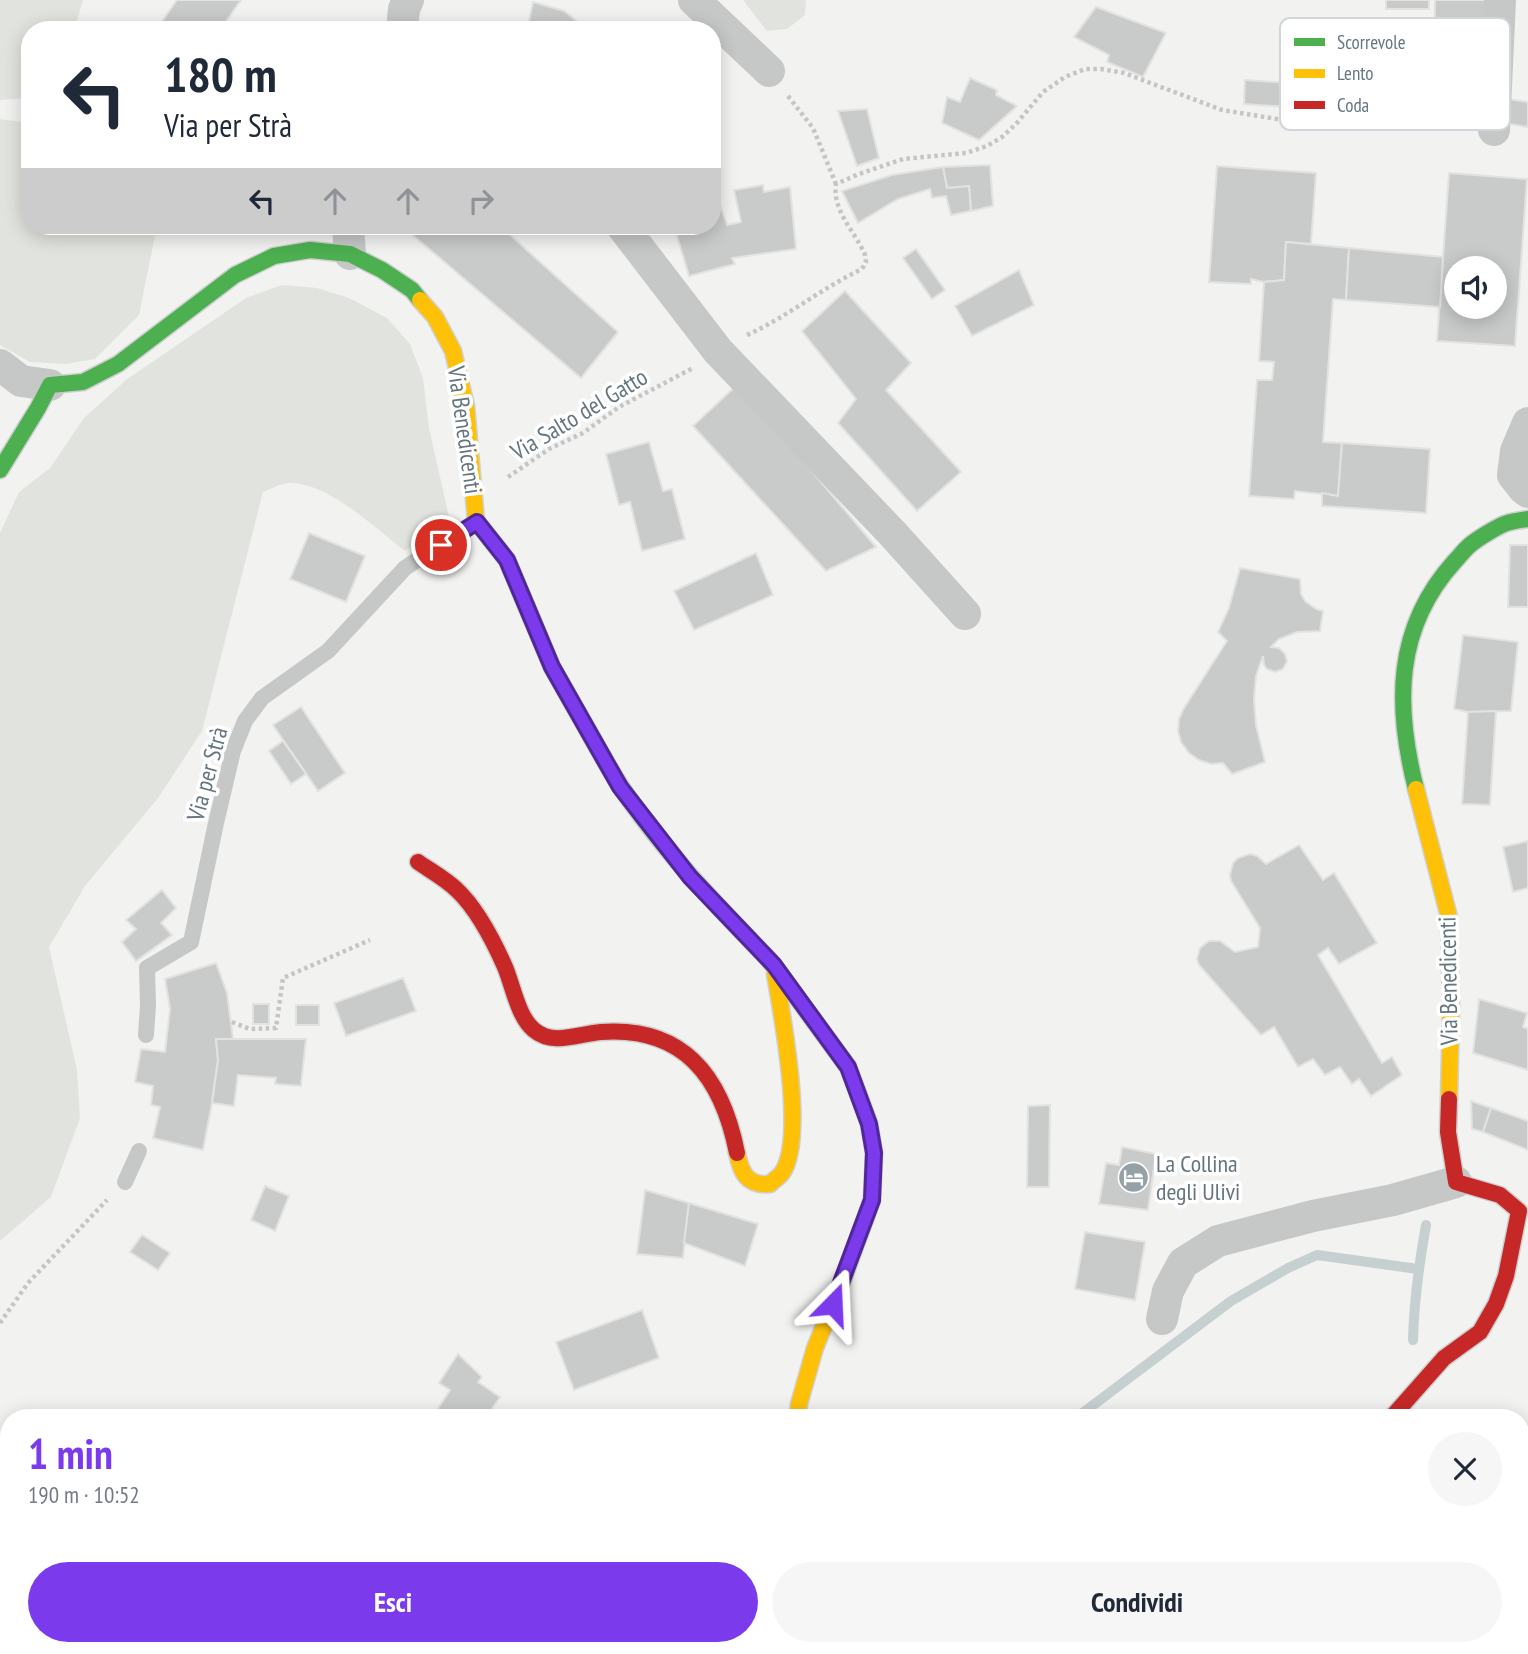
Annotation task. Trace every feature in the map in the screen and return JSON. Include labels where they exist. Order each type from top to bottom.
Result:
[{"type":"street","points":[[403,21],[408,0]]},
{"type":"street","points":[[694,0],[716,21]]},
{"type":"street","points":[[1499,18],[1500,0]]},
{"type":"street","points":[[721,26],[769,71]]},
{"type":"street","points":[[629,235],[718,351],[893,534],[965,614]]},
{"type":"street","name":"Via Benedicenti","points":[[0,365],[21,381],[50,385],[83,382],[118,364],[235,275],[274,256],[349,240],[382,270],[412,290],[435,317],[453,351],[466,406],[477,522],[507,560],[552,667],[620,787],[690,877],[774,965],[848,1067],[869,1124],[874,1153],[872,1200],[815,1348],[799,1409]]},
{"type":"street","points":[[0,470],[50,385]]},
{"type":"street","points":[[1528,423],[1516,451],[1513,475],[1528,492]]},
{"type":"street","name":"Via Benedicenti","points":[[1456,1182],[1448,1132],[1451,1009],[1449,917],[1408,756],[1403,713],[1407,654],[1416,620],[1427,598],[1446,571],[1470,545],[1507,523],[1528,519]]},
{"type":"street","points":[[418,862],[458,890],[490,938],[512,984],[523,1018],[534,1030],[559,1040],[600,1033],[638,1033],[685,1051],[700,1064],[715,1084],[746,1177],[766,1185],[777,1180],[783,1172],[791,1138],[790,1062],[774,965]]},
{"type":"street","points":[[1162,1319],[1168,1291],[1183,1263],[1218,1241],[1313,1216],[1393,1200],[1456,1182],[1500,1195],[1525,1212],[1496,1304],[1480,1332],[1444,1358],[1399,1409]]},
{"type":"lane","name":"Via per Strà","points":[[146,1035],[146,968],[191,943],[233,751],[245,721],[261,698],[328,651],[405,568],[477,522]]},
{"type":"lane","points":[[125,1182],[139,1151]]},
{"type":"path","points":[[836,184],[903,159],[966,153],[986,146],[1009,131],[1043,92],[1065,77],[1084,69],[1124,73],[1222,110],[1280,120]]},
{"type":"path","points":[[742,337],[761,329],[862,269],[866,262],[865,255],[838,206],[836,184],[813,128],[769,71]]},
{"type":"path","name":"Via Salto del Gatto","points":[[476,501],[549,449],[583,433],[618,407],[694,368]]},
{"type":"path","points":[[232,1022],[250,1029],[276,1028],[284,978],[370,940]]},
{"type":"path","points":[[0,1324],[28,1283],[125,1182]]},
{"type":"shaded area","points":[[0,0],[83,0],[77,21],[21,21],[21,99],[0,100]]},
{"type":"shaded area","points":[[743,0],[806,0],[805,15],[787,29],[767,31]]},
{"type":"shaded area","points":[[0,119],[21,122],[21,235],[155,235],[139,315],[95,359],[66,364],[30,362],[0,345]]},
{"type":"shaded area","points":[[282,285],[317,288],[349,298],[387,318],[410,344],[423,378],[429,428],[449,517],[405,551],[350,508],[319,490],[303,484],[288,483],[263,492],[202,731],[158,798],[85,886],[49,947],[77,1070],[80,1118],[51,1197],[0,1241],[0,533],[19,492],[50,468],[84,418],[126,380],[246,298]]},
{"type":"building","points":[[177,0],[241,0],[226,21],[162,21]]},
{"type":"building","points":[[1386,0],[1429,0],[1429,9],[1386,9]]},
{"type":"building","points":[[1435,0],[1487,0],[1487,18],[1435,18]]},
{"type":"building","points":[[533,2],[564,11],[577,21],[529,21]]},
{"type":"building","points":[[1096,7],[1166,33],[1143,77],[1107,62],[1109,55],[1074,37]]},
{"type":"building","points":[[970,78],[997,90],[996,95],[1017,106],[979,140],[942,123],[947,97],[960,102]]},
{"type":"building","points":[[1245,80],[1280,82],[1280,106],[1244,104]]},
{"type":"building","points":[[1510,99],[1528,102],[1528,127],[1510,124]]},
{"type":"building","points":[[867,109],[879,158],[857,166],[838,111]]},
{"type":"building","points":[[990,165],[993,206],[971,211],[969,186],[947,188],[943,167]]},
{"type":"building","points":[[1217,166],[1316,173],[1311,244],[1286,242],[1284,280],[1264,282],[1251,279],[1251,284],[1209,282]]},
{"type":"building","points":[[943,167],[947,188],[969,186],[971,211],[951,215],[946,196],[932,198],[930,189],[898,199],[858,223],[842,191],[892,175]]},
{"type":"building","points":[[1449,173],[1527,179],[1515,346],[1437,341]]},
{"type":"building","points":[[763,185],[764,192],[790,187],[796,249],[732,258],[735,264],[689,276],[677,235],[721,235],[721,208],[727,225],[741,222],[734,190]]},
{"type":"building","points":[[413,235],[510,235],[618,332],[581,378]]},
{"type":"building","points":[[1286,242],[1349,248],[1346,300],[1333,299],[1323,442],[1342,443],[1338,496],[1295,491],[1294,499],[1249,496],[1257,380],[1272,380],[1274,362],[1259,361],[1264,282],[1284,280]]},
{"type":"building","points":[[1349,248],[1443,257],[1440,307],[1346,300]]},
{"type":"building","points":[[916,249],[945,290],[932,299],[903,258]]},
{"type":"building","points":[[1019,270],[1034,305],[972,336],[955,306]]},
{"type":"building","points":[[845,291],[911,363],[886,390],[961,472],[917,511],[838,423],[856,399],[802,331]]},
{"type":"building","points":[[738,384],[876,547],[826,571],[693,426]]},
{"type":"building","points":[[649,442],[663,491],[672,489],[685,539],[642,551],[630,502],[619,505],[606,454]]},
{"type":"building","points":[[1342,443],[1430,449],[1426,513],[1322,506],[1322,493],[1338,496]]},
{"type":"building","points":[[309,533],[365,556],[346,602],[290,579]]},
{"type":"building","points":[[1510,545],[1528,545],[1528,607],[1508,607]]},
{"type":"building","points":[[756,553],[773,595],[694,630],[674,591]]},
{"type":"building","points":[[1240,568],[1300,579],[1301,594],[1305,601],[1323,611],[1320,631],[1297,632],[1279,639],[1271,647],[1279,648],[1285,654],[1287,661],[1283,669],[1275,672],[1267,669],[1263,656],[1256,676],[1254,699],[1256,725],[1265,762],[1232,774],[1223,763],[1211,764],[1189,753],[1181,742],[1178,731],[1184,708],[1227,641],[1218,632],[1229,608]]},
{"type":"building","points":[[1463,635],[1518,642],[1511,711],[1468,712],[1454,709]]},
{"type":"building","points":[[301,707],[345,773],[318,791],[273,725]]},
{"type":"building","points":[[1496,711],[1490,805],[1462,804],[1468,712]]},
{"type":"building","points":[[283,741],[306,774],[291,784],[269,751]]},
{"type":"building","points":[[1528,841],[1528,888],[1513,892],[1503,847]]},
{"type":"building","points":[[1299,845],[1323,880],[1334,873],[1377,943],[1339,964],[1328,948],[1318,955],[1382,1063],[1392,1057],[1402,1075],[1371,1096],[1359,1079],[1352,1084],[1340,1067],[1325,1075],[1313,1059],[1298,1067],[1274,1027],[1261,1035],[1199,965],[1197,959],[1200,948],[1209,941],[1220,941],[1235,952],[1258,947],[1260,928],[1231,881],[1233,863],[1250,854],[1266,864]]},
{"type":"building","points":[[162,890],[176,908],[161,923],[172,935],[136,961],[122,942],[136,929],[126,920]]},
{"type":"building","points":[[216,963],[227,993],[233,1039],[216,1039],[218,1060],[203,1150],[153,1138],[160,1107],[151,1105],[153,1086],[135,1082],[141,1049],[165,1052],[170,1009],[165,979]]},
{"type":"building","points":[[403,978],[416,1011],[346,1036],[334,1003]]},
{"type":"building","points":[[1479,999],[1527,1013],[1523,1027],[1528,1029],[1528,1070],[1473,1053]]},
{"type":"building","points":[[253,1004],[269,1004],[269,1024],[253,1024]]},
{"type":"building","points":[[296,1005],[319,1005],[319,1025],[296,1025]]},
{"type":"building","points":[[216,1039],[306,1039],[301,1086],[275,1084],[276,1078],[238,1075],[234,1106],[212,1103],[218,1060]]},
{"type":"building","points":[[1471,1101],[1491,1108],[1483,1132],[1472,1129]]},
{"type":"building","points":[[1050,1105],[1049,1187],[1027,1187],[1028,1106]]},
{"type":"building","points":[[1491,1108],[1528,1121],[1528,1150],[1483,1132]]},
{"type":"building","points":[[1122,1147],[1156,1154],[1148,1210],[1099,1204],[1106,1163],[1119,1165]]},
{"type":"building","points":[[265,1186],[289,1196],[275,1231],[251,1220]]},
{"type":"building","points":[[645,1190],[689,1203],[683,1258],[637,1254]]},
{"type":"building","points":[[689,1203],[758,1224],[745,1266],[684,1243]]},
{"type":"building","points":[[1085,1232],[1145,1242],[1135,1300],[1075,1289]]},
{"type":"building","points":[[142,1235],[170,1253],[158,1270],[130,1252]]},
{"type":"building","points":[[642,1310],[659,1358],[574,1390],[556,1342]]},
{"type":"building","points":[[458,1354],[482,1377],[478,1382],[500,1397],[492,1409],[438,1409],[450,1390],[439,1383]]},
{"type":"waterway","points":[[1413,1340],[1417,1282],[1426,1225]]},
{"type":"waterway","points":[[1088,1409],[1231,1301],[1288,1268],[1317,1255],[1418,1269]]},
{"type":"traffic: fast","points":[[0,470],[50,385],[83,382],[118,364],[235,275],[274,256],[310,250],[350,254],[382,270],[412,290],[420,300]]},
{"type":"traffic: fast","points":[[1416,789],[1409,758],[1403,698],[1410,641],[1420,613],[1435,587],[1470,545],[1503,525],[1528,519]]},
{"type":"traffic: fast","points":[[604,759],[660,840],[770,961]]},
{"type":"traffic: slow","points":[[420,300],[435,317],[453,351],[466,406],[476,521],[507,560],[552,667],[604,759]]},
{"type":"traffic: slow","points":[[1416,789],[1449,917],[1449,1099]]},
{"type":"traffic: slow","points":[[770,961],[848,1067],[869,1123],[874,1153],[872,1200],[815,1348],[799,1409]]},
{"type":"traffic: slow","points":[[737,1153],[746,1177],[762,1184],[770,1184],[781,1174],[789,1156],[792,1133],[790,1076],[775,974]]},
{"type":"traffic: jam","points":[[418,862],[453,886],[478,916],[505,967],[520,1009],[534,1030],[541,1035],[557,1038],[601,1032],[630,1032],[655,1038],[677,1048],[694,1062],[709,1080],[721,1101],[737,1153]]},
{"type":"traffic: jam","points":[[1399,1409],[1444,1358],[1480,1332],[1496,1304],[1506,1276],[1519,1211],[1500,1195],[1456,1182],[1448,1132],[1449,1099]]},
{"type":"place","name":"La Collina degli Ulivi","points":[[1133,1177]]},
{"type":"route","points":[[441,545],[477,522],[507,560],[552,667],[620,787],[690,877],[774,965],[848,1067],[869,1124],[874,1153],[872,1200],[833,1304]]}]
